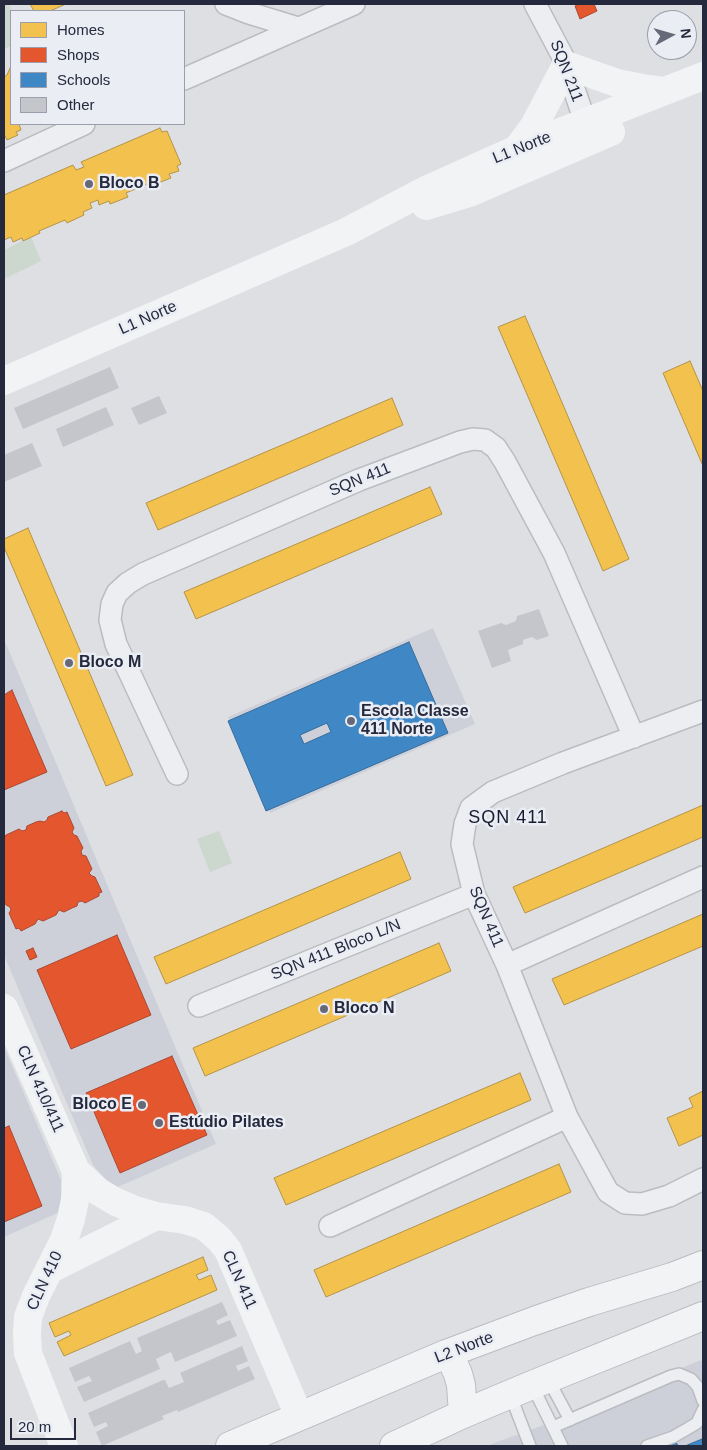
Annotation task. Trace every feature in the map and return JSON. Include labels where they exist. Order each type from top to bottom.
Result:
[{"type":"street","points":[[226,4],[298,28]]},
{"type":"street","points":[[185,79],[354,4]]},
{"type":"street","name":"SQN 211","points":[[535,4],[566,65],[588,132]]},
{"type":"street","points":[[517,149],[534,126],[566,65],[617,83],[667,91]]},
{"type":"street","name":"L1 Norte","points":[[346,232],[472,192],[667,91],[703,76]]},
{"type":"street","name":"L1 Norte","points":[[4,381],[346,232],[428,189],[517,149],[588,132],[703,93]]},
{"type":"street","points":[[4,161],[82,125]]},
{"type":"street","name":"SQN 411","points":[[177,774],[116,644],[110,620],[112,604],[117,593],[128,583],[144,574],[359,480],[460,442],[473,439],[485,440],[496,448],[523,495],[554,553],[634,737]]},
{"type":"street","name":"SQN 411","points":[[703,711],[563,763],[493,792],[471,808],[465,824],[462,844],[474,894],[506,965],[567,1117],[608,1192],[625,1202],[642,1204],[669,1196],[703,1179]]},
{"type":"street","name":"SQN 411","points":[[506,965],[703,877]]},
{"type":"street","name":"SQN 411 Bloco L/N","points":[[199,1006],[474,894]]},
{"type":"street","name":"CLN 410/411","points":[[4,1008],[76,1171]]},
{"type":"street","points":[[330,1226],[567,1117]]},
{"type":"street","name":"CLN 411","points":[[76,1171],[99,1192],[116,1202],[156,1216],[185,1220],[204,1226],[219,1239],[228,1250],[299,1416]]},
{"type":"street","name":"CLN 410","points":[[64,1446],[28,1353],[27,1335],[28,1317],[36,1296],[64,1240],[71,1219],[76,1171]]},
{"type":"street","points":[[51,1269],[156,1216]]},
{"type":"street","name":"L2 Norte","points":[[230,1446],[446,1354],[534,1321],[672,1277],[703,1265]]},
{"type":"street","points":[[394,1446],[463,1414],[703,1316]]},
{"type":"street","points":[[446,1354],[458,1374],[463,1414]]},
{"type":"lane","points":[[553,1426],[679,1374],[691,1379],[698,1388],[703,1401]]},
{"type":"lane","points":[[530,1386],[570,1420]]},
{"type":"lane","points":[[530,1386],[562,1446]]},
{"type":"lane","points":[[530,1386],[530,1446]]},
{"type":"lane","points":[[647,1446],[687,1429],[697,1422],[703,1410]]},
{"type":"shaded area","points":[[4,4],[9,4],[12,10],[10,10],[10,46],[4,49]]},
{"type":"shaded area","points":[[31,237],[41,261],[4,279],[4,250]]},
{"type":"shaded area","name":"Escola Classe 411 Norte","points":[[433,628],[475,724],[270,813],[228,717]]},
{"type":"shaded area","points":[[4,639],[216,1144],[113,1189],[93,1165],[4,955]]},
{"type":"shaded area","points":[[219,831],[232,863],[210,872],[197,839]]},
{"type":"shaded area","points":[[4,1047],[61,1180],[64,1210],[4,1237]]},
{"type":"shaded area","points":[[701,1360],[703,1365],[703,1446],[486,1446],[555,1421]]},
{"type":"building: Homes","points":[[30,4],[66,4],[52,10],[33,10]]},
{"type":"building: Homes","points":[[10,68],[10,125],[19,125],[21,130],[16,132],[18,135],[7,140],[4,134],[4,77]]},
{"type":"building: Homes","name":"Bloco B","points":[[160,128],[162,132],[167,131],[181,164],[177,166],[179,171],[169,174],[171,178],[153,185],[152,182],[126,193],[128,197],[110,204],[109,201],[99,205],[98,200],[90,203],[92,208],[83,212],[84,215],[67,223],[65,220],[39,231],[40,233],[23,241],[22,238],[13,242],[11,237],[4,240],[4,195],[73,165],[76,170],[84,167],[81,162]]},
{"type":"building: Homes","points":[[525,316],[629,559],[603,571],[498,327]]},
{"type":"building: Homes","points":[[690,361],[703,391],[703,466],[663,373]]},
{"type":"building: Homes","points":[[392,398],[403,425],[158,530],[146,503]]},
{"type":"building: Homes","points":[[430,487],[442,514],[196,619],[184,592]]},
{"type":"building: Homes","name":"Bloco M","points":[[28,528],[133,775],[106,786],[4,547],[4,539]]},
{"type":"building: Homes","points":[[703,805],[703,837],[525,913],[513,887]]},
{"type":"building: Homes","points":[[400,852],[411,879],[166,984],[154,957]]},
{"type":"building: Homes","points":[[703,914],[703,946],[564,1005],[552,979]]},
{"type":"building: Homes","name":"Bloco N","points":[[439,943],[451,971],[205,1076],[193,1048]]},
{"type":"building: Homes","points":[[520,1073],[531,1100],[286,1205],[274,1178]]},
{"type":"building: Homes","points":[[703,1091],[703,1135],[679,1146],[667,1118],[693,1107],[689,1098]]},
{"type":"building: Homes","points":[[559,1164],[571,1192],[326,1297],[314,1270]]},
{"type":"building: Homes","points":[[203,1257],[208,1270],[196,1275],[199,1280],[211,1275],[217,1290],[64,1356],[57,1342],[71,1335],[69,1331],[55,1337],[49,1323]]},
{"type":"building: Shops","points":[[594,4],[597,11],[580,19],[575,6]]},
{"type":"building: Shops","points":[[12,690],[47,772],[4,790],[4,695]]},
{"type":"building: Shops","points":[[62,811],[64,813],[67,812],[74,828],[72,832],[77,836],[83,848],[81,851],[82,855],[86,856],[92,869],[89,873],[95,877],[102,892],[99,893],[99,896],[85,903],[82,901],[78,902],[77,906],[64,912],[59,910],[56,915],[43,921],[38,919],[35,924],[21,931],[19,928],[16,929],[9,913],[10,907],[4,901],[4,838],[6,835],[19,829],[22,831],[26,830],[27,826],[36,822],[44,822],[48,817]]},
{"type":"building: Shops","points":[[117,935],[151,1015],[71,1049],[37,970]]},
{"type":"building: Shops","points":[[33,948],[37,957],[30,960],[26,951]]},
{"type":"building: Shops","name":"Bloco E","points":[[172,1056],[207,1135],[120,1173],[86,1093]]},
{"type":"building: Shops","points":[[9,1126],[42,1206],[4,1222],[4,1128]]},
{"type":"building: Schools","name":"Escola Classe 411 Norte","points":[[409,642],[448,733],[266,811],[228,721]],"holes":[[[327,723],[331,732],[304,744],[300,735]]]},
{"type":"building: Schools","points":[[702,1439],[703,1446],[685,1446]]},
{"type":"building: Schools","points":[[675,1440],[678,1446],[661,1446]]},
{"type":"building: Other","points":[[110,367],[119,388],[23,429],[14,408]]},
{"type":"building: Other","points":[[159,396],[167,413],[139,425],[131,408]]},
{"type":"building: Other","points":[[106,407],[114,425],[63,447],[56,429]]},
{"type":"building: Other","points":[[32,443],[42,466],[4,482],[4,455]]},
{"type":"building: Other","points":[[539,609],[549,636],[537,640],[532,637],[523,640],[523,644],[508,650],[511,661],[492,668],[478,631],[501,623],[506,625],[516,621],[517,616]]},
{"type":"building: Other","points":[[222,1302],[228,1315],[216,1321],[218,1325],[230,1320],[237,1336],[175,1362],[171,1352],[164,1355],[156,1359],[160,1369],[84,1402],[77,1387],[92,1381],[89,1376],[75,1382],[69,1368],[130,1341],[136,1354],[142,1351],[137,1338]]},
{"type":"building: Other","points":[[242,1346],[248,1361],[236,1366],[238,1371],[249,1366],[255,1379],[178,1412],[177,1410],[162,1416],[164,1419],[102,1446],[96,1432],[108,1426],[106,1422],[94,1427],[88,1413],[163,1380],[165,1380],[169,1388],[184,1382],[180,1373]]},
{"type":"place","name":"Bloco B","points":[[89,184]]},
{"type":"place","name":"Bloco M","points":[[69,663]]},
{"type":"place","name":"Escola Classe 411 Norte","points":[[351,721]]},
{"type":"place","name":"Bloco N","points":[[324,1009]]},
{"type":"place","name":"Bloco E","points":[[142,1105]]},
{"type":"place","name":"Estúdio Pilates","points":[[159,1123]]},
{"type":"district","name":"SQN 411","points":[[508,818]]}]
